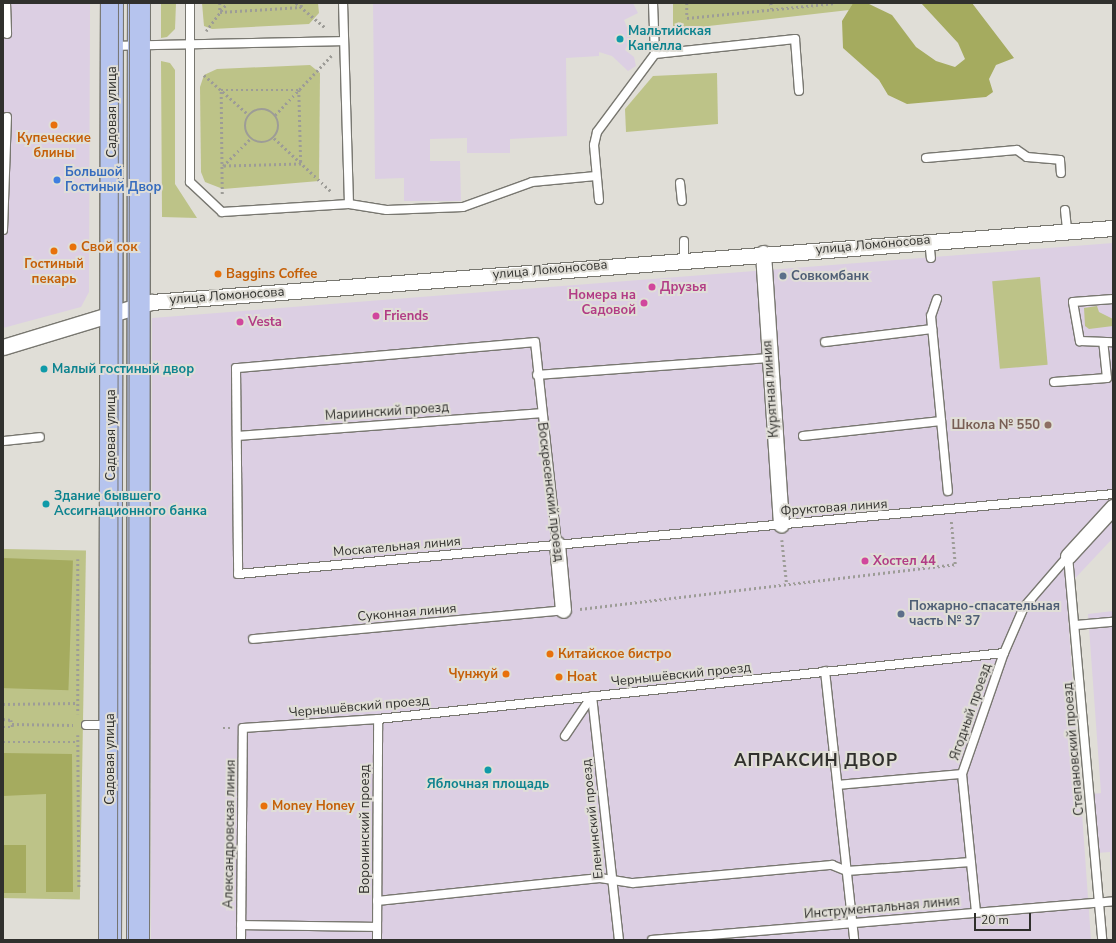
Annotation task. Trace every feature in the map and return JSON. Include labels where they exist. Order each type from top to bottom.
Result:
[{"type":"main road","name":"Садовая улица","points":[[110,940],[112,3]]},
{"type":"main road","name":"Садовая улица","points":[[138,940],[139,3]]},
{"type":"street","name":"улица Ломоносова","points":[[3,347],[151,302],[1110,226]]},
{"type":"street","name":"Курятная линия","points":[[763,253],[768,358],[780,524]]},
{"type":"street","points":[[1068,556],[1113,507]]},
{"type":"street","name":"Воскресенский проезд","points":[[557,544],[563,610]]},
{"type":"lane","points":[[6,3],[7,34]]},
{"type":"lane","points":[[190,3],[190,182],[222,212],[349,204],[387,210],[463,207],[532,182],[596,176]]},
{"type":"lane","points":[[343,3],[349,204]]},
{"type":"lane","points":[[599,200],[594,145],[596,132],[655,54],[653,3]]},
{"type":"lane","points":[[655,54],[796,39],[799,91]]},
{"type":"lane","points":[[112,46],[190,46],[344,41]]},
{"type":"lane","points":[[3,230],[6,225],[7,117]]},
{"type":"lane","points":[[926,158],[1017,150],[1027,157],[1060,160],[1062,173]]},
{"type":"lane","points":[[680,183],[682,201]]},
{"type":"lane","points":[[1065,210],[1066,229]]},
{"type":"lane","points":[[929,240],[931,258]]},
{"type":"lane","points":[[684,241],[684,260]]},
{"type":"lane","points":[[936,299],[937,305],[930,316],[948,491]]},
{"type":"lane","points":[[1113,299],[1073,302],[1080,341],[1113,342]]},
{"type":"lane","points":[[824,342],[932,329]]},
{"type":"lane","name":"Воскресенский проезд","points":[[237,436],[236,368],[535,342],[540,413],[557,544]]},
{"type":"lane","points":[[1054,382],[1107,378],[1103,342]]},
{"type":"lane","points":[[537,375],[768,358]]},
{"type":"lane","name":"Мариинский проезд","points":[[237,436],[540,413]]},
{"type":"lane","points":[[803,436],[941,421]]},
{"type":"lane","name":"Москательная линия","points":[[237,436],[238,574],[557,544]]},
{"type":"lane","points":[[3,441],[40,437]]},
{"type":"lane","name":"Фруктовая линия","points":[[557,544],[780,524],[950,512],[1113,494]]},
{"type":"lane","points":[[1004,653],[1024,607],[1068,556]]},
{"type":"lane","name":"Степановский проезд","points":[[1068,556],[1076,625],[1102,940]]},
{"type":"lane","name":"Суконная линия","points":[[253,639],[563,610]]},
{"type":"lane","points":[[1076,625],[1113,622]]},
{"type":"lane","name":"Чернышёвский проезд","points":[[243,728],[378,719],[1004,653]]},
{"type":"lane","name":"Ягодный проезд","points":[[838,785],[962,774],[1004,653]]},
{"type":"lane","points":[[825,672],[854,940]]},
{"type":"lane","points":[[565,736],[592,696]]},
{"type":"lane","name":"Еленинский проезд","points":[[592,696],[619,940]]},
{"type":"lane","name":"Воронинский проезд","points":[[377,940],[378,719]]},
{"type":"lane","points":[[86,725],[110,726]]},
{"type":"lane","name":"Александровская линия","points":[[241,940],[243,728]]},
{"type":"lane","points":[[962,774],[976,912]]},
{"type":"lane","points":[[377,901],[600,878],[633,883],[832,864],[847,871],[971,862]]},
{"type":"lane","name":"Инструментальная линия","points":[[652,940],[1113,901]]},
{"type":"lane","points":[[241,925],[377,927]]},
{"type":"path","points":[[220,3],[220,12]]},
{"type":"path","points":[[228,3],[190,46],[204,75],[249,115]]},
{"type":"path","points":[[275,114],[344,41],[296,3]]},
{"type":"path","points":[[687,3],[687,18],[835,3]]},
{"type":"path","points":[[771,3],[772,10]]},
{"type":"path","points":[[220,12],[301,7]]},
{"type":"path","points":[[221,90],[299,90]]},
{"type":"path","points":[[221,90],[223,166],[222,212]]},
{"type":"path","points":[[299,90],[301,164]]},
{"type":"path","points":[[263,109],[275,114],[279,124],[274,138],[262,143],[250,139],[244,128],[249,115],[263,109]]},
{"type":"path","points":[[274,138],[301,164],[349,204]]},
{"type":"path","points":[[223,166],[250,139]]},
{"type":"path","points":[[223,166],[301,164]]},
{"type":"path","points":[[563,610],[787,585],[955,564],[950,512]]},
{"type":"path","points":[[780,524],[787,585]]},
{"type":"path","points":[[3,704],[78,703]]},
{"type":"path","points":[[3,719],[12,720],[12,724]]},
{"type":"path","points":[[3,727],[12,727],[12,724],[86,725]]},
{"type":"path","points":[[3,742],[78,742]]},
{"type":"shaded area","name":"Большой Гостиный Двор","points":[[3,3],[90,3],[89,292],[81,307],[3,328]]},
{"type":"shaded area","points":[[373,3],[633,3],[638,13],[624,20],[631,37],[625,50],[634,57],[636,66],[628,71],[612,56],[599,52],[599,56],[566,58],[567,136],[510,139],[510,153],[467,153],[467,138],[430,139],[430,161],[460,161],[461,201],[404,201],[404,178],[375,179]]},
{"type":"shaded area","name":"АПРАКСИН ДВОР","points":[[1113,243],[1113,538],[1066,588],[1091,940],[151,940],[152,318]]},
{"type":"shaded area","points":[[1113,611],[1112,884],[1110,852],[1097,853],[1093,794],[1101,793],[1088,614]]},
{"type":"green space","points":[[161,3],[176,3],[175,29],[167,37],[161,38]]},
{"type":"green space","points":[[202,3],[318,3],[319,13],[309,24],[212,29],[204,26]]},
{"type":"green space","points":[[673,3],[853,3],[849,10],[673,30]]},
{"type":"green space","points":[[853,3],[867,3],[892,15],[916,47],[936,61],[955,67],[965,59],[958,43],[921,3],[972,3],[1014,58],[996,65],[989,79],[993,92],[986,97],[907,104],[888,95],[879,80],[843,48],[842,21]]},
{"type":"green space","points":[[161,61],[170,63],[175,70],[175,184],[197,218],[162,217]]},
{"type":"green space","points":[[310,65],[320,73],[319,181],[223,189],[205,182],[201,172],[200,87],[204,75],[217,69]]},
{"type":"green space","points":[[717,73],[718,124],[626,132],[625,109],[653,76]]},
{"type":"green space","points":[[1040,277],[1048,365],[1000,369],[992,281]]},
{"type":"green space","points":[[1097,306],[1099,312],[1113,319],[1113,326],[1089,329],[1085,326],[1084,308]]},
{"type":"green space","points":[[3,549],[86,550],[80,899],[3,898]]},
{"type":"green space","points":[[3,558],[73,560],[68,690],[3,688]]},
{"type":"green space","points":[[3,753],[72,754],[73,892],[46,892],[46,794],[3,796]]},
{"type":"green space","points":[[3,845],[26,845],[26,893],[3,893]]},
{"type":"tram line","points":[[117,940],[118,3]]},
{"type":"tram line","points":[[128,940],[129,3]]},
{"type":"place","name":"Мальтийская Капелла","points":[[620,39]]},
{"type":"place","name":"Купеческие блины","points":[[54,125]]},
{"type":"place","name":"Большой Гостиный Двор","points":[[57,180]]},
{"type":"place","name":"Свой сок","points":[[73,247]]},
{"type":"place","name":"Гостиный пекарь","points":[[54,251]]},
{"type":"place","name":"Baggins Coffee","points":[[218,274]]},
{"type":"place","name":"Совкомбанк","points":[[783,276]]},
{"type":"place","name":"Друзья","points":[[652,287]]},
{"type":"place","name":"Номера на Садовой","points":[[644,303]]},
{"type":"place","name":"Friends","points":[[376,316]]},
{"type":"place","name":"Vesta","points":[[240,322]]},
{"type":"place","name":"Малый гостиный двор","points":[[44,369]]},
{"type":"place","name":"Школа № 550","points":[[1048,425]]},
{"type":"place","name":"Здание бывшего Ассигнационного банка","points":[[46,504]]},
{"type":"place","name":"Хостел 44","points":[[865,561]]},
{"type":"place","name":"Пожарно-спасательная часть № 37","points":[[901,614]]},
{"type":"place","name":"Китайское бистро","points":[[550,654]]},
{"type":"place","name":"Чунжуй","points":[[506,674]]},
{"type":"place","name":"Hoat","points":[[559,677]]},
{"type":"place","name":"Яблочная площадь","points":[[488,770]]},
{"type":"place","name":"Money Honey","points":[[264,806]]},
{"type":"district","name":"АПРАКСИН ДВОР","points":[[816,761]]}]
